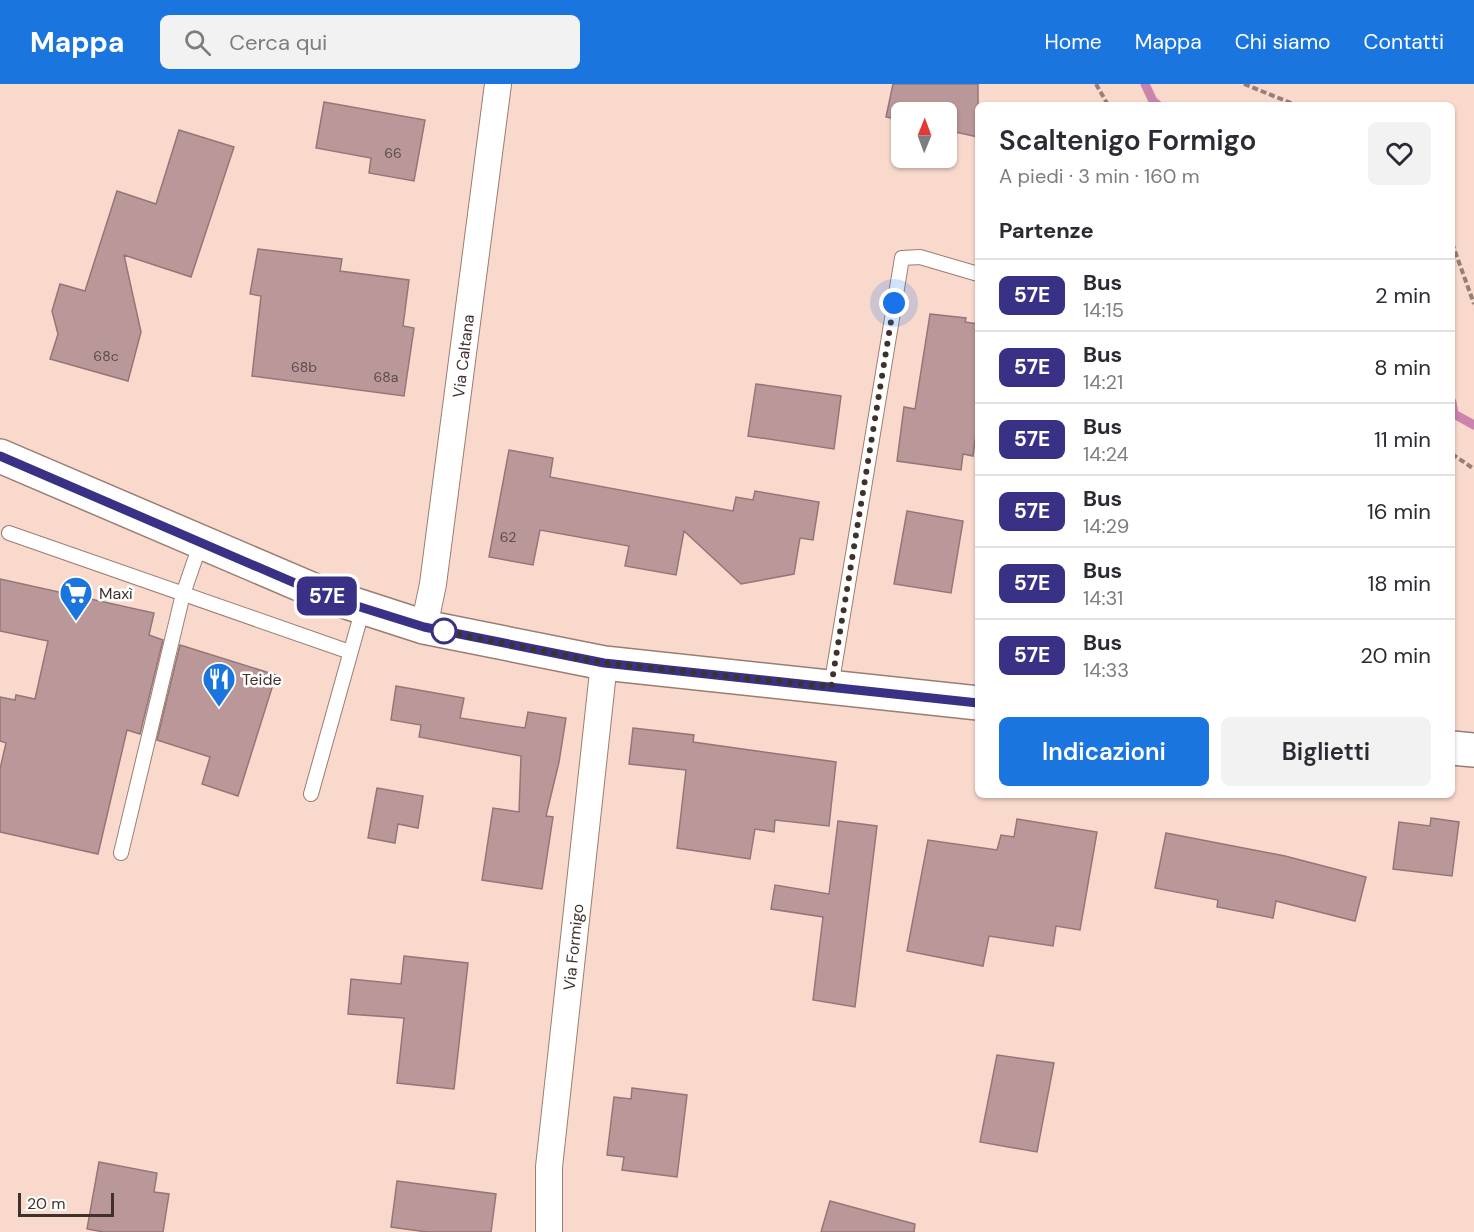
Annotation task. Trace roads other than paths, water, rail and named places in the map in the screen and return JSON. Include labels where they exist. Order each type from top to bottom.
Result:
[{"type":"main road","points":[[0,456],[325,596],[424,627],[604,663],[975,703]]},
{"type":"main road","points":[[1455,748],[1474,750]]},
{"type":"street","name":"Via Caltana","points":[[424,627],[434,584],[498,84]]},
{"type":"street","name":"Via Formigo","points":[[549,1232],[549,1167],[604,663]]},
{"type":"lane","points":[[831,687],[902,258],[920,257],[975,273]]},
{"type":"lane","points":[[9,533],[350,652]]},
{"type":"lane","points":[[121,853],[183,594],[201,542]]},
{"type":"lane","points":[[311,794],[363,608]]},
{"type":"waterway","points":[[1145,84],[1154,102]]},
{"type":"waterway","points":[[1455,415],[1474,425]]},
{"type":"place","name":"Maxì","points":[[76,622]]},
{"type":"place","name":"Teide","points":[[219,708]]}]
